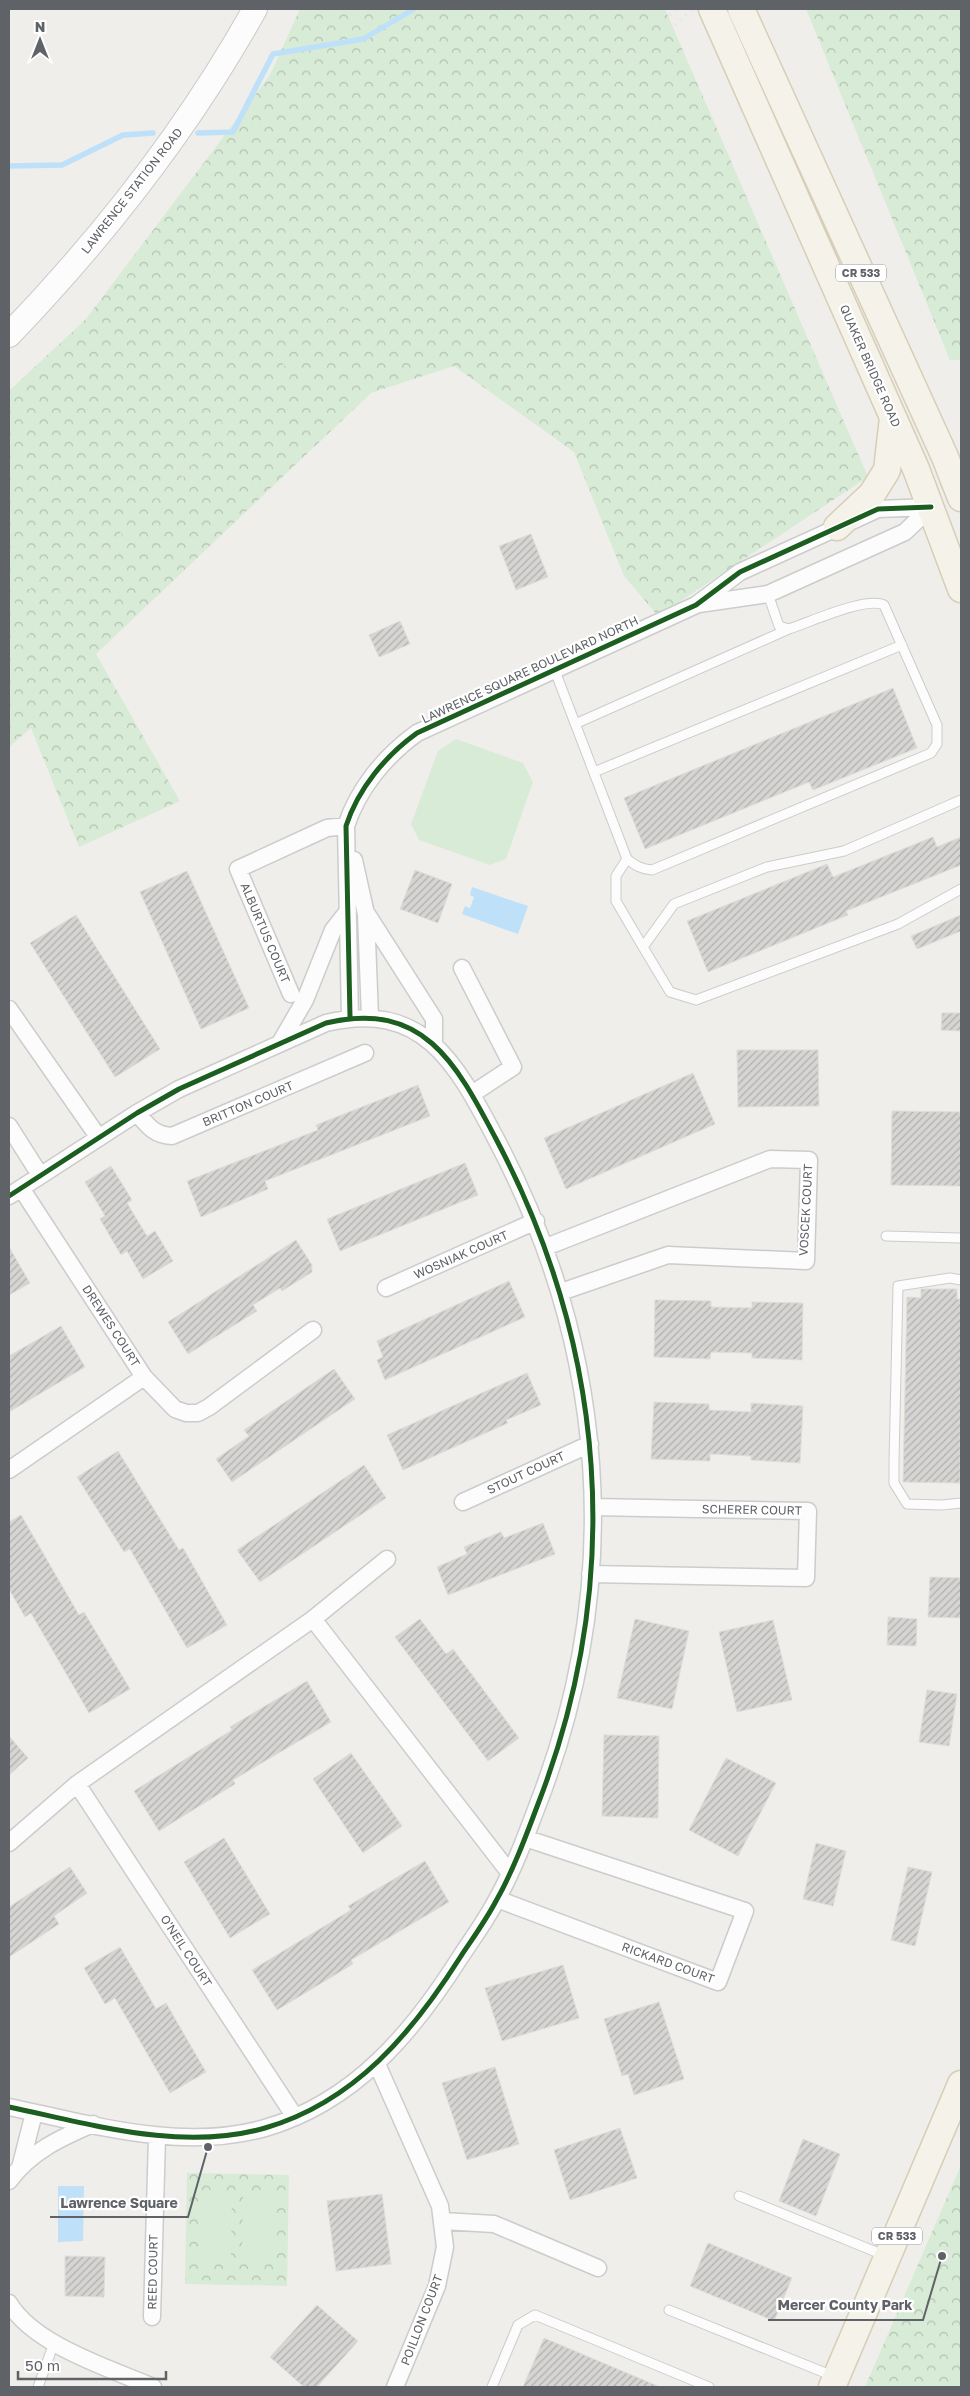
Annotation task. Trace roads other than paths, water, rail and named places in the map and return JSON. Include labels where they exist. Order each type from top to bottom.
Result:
[{"type":"main road","name":"LAWRENCE STATION ROAD","points":[[9,335],[85,252],[154,166],[196,106],[255,9]]},
{"type":"main road","name":"QUAKER BRIDGE ROAD","points":[[712,9],[893,417],[931,506],[961,589]]},
{"type":"main road","name":"CR 533","points":[[741,9],[945,457],[961,497]]},
{"type":"main road","points":[[837,528],[872,494],[887,470],[893,417]]},
{"type":"main road","points":[[931,506],[961,497]]},
{"type":"main road","name":"CR 533","points":[[834,2382],[961,2084]]},
{"type":"street","name":"LAWRENCE SQUARE BOULEVARD NORTH","points":[[350,1017],[346,826],[350,814],[378,768],[395,749],[416,733],[555,671],[696,604],[740,572],[878,508],[931,506]]},
{"type":"street","name":"LAWRENCE SQUARE BOULEVARD NORTH","points":[[696,604],[768,594],[905,532],[931,506]]},
{"type":"street","points":[[346,826],[365,911],[370,1017]]},
{"type":"street","name":"ALBURTUS COURT","points":[[291,994],[238,869],[327,828],[346,826]]},
{"type":"street","points":[[280,1043],[305,1000],[333,930],[348,911]]},
{"type":"street","points":[[365,911],[434,1019],[434,1042]]},
{"type":"street","points":[[462,968],[513,1067],[472,1094]]},
{"type":"street","points":[[9,1009],[99,1138]]},
{"type":"street","points":[[10,2112],[34,2113],[157,2136],[193,2138],[231,2135],[264,2128],[295,2118],[326,2102],[354,2084],[399,2042],[444,1983],[497,1899],[525,1838],[548,1780],[565,1725],[580,1655],[590,1574],[593,1507],[590,1444],[584,1394],[561,1292],[546,1247],[516,1176],[472,1094],[434,1042],[414,1029],[393,1021],[370,1017],[350,1017],[326,1023],[179,1089],[137,1113],[15,1192]]},
{"type":"street","name":"BRITTON COURT","points":[[137,1113],[151,1130],[161,1135],[172,1136],[365,1053]]},
{"type":"street","points":[[9,1126],[40,1176]]},
{"type":"street","name":"VOSCEK COURT","points":[[546,1247],[770,1159],[809,1160],[806,1261],[668,1255],[561,1292]]},
{"type":"street","name":"DREWES COURT","points":[[9,1470],[144,1377],[15,1192]]},
{"type":"street","name":"WOSNIAK COURT","points":[[386,1288],[536,1221]]},
{"type":"street","points":[[144,1377],[175,1409],[186,1413],[198,1413],[209,1407],[313,1330]]},
{"type":"street","name":"STOUT COURT","points":[[462,1502],[590,1444]]},
{"type":"street","name":"SCHERER COURT","points":[[590,1574],[806,1578],[808,1511],[593,1507]]},
{"type":"street","points":[[9,1843],[77,1784],[313,1619],[388,1559]]},
{"type":"street","points":[[313,1619],[509,1872]]},
{"type":"street","name":"O'NEIL COURT","points":[[77,1784],[295,2118]]},
{"type":"street","name":"RICKARD COURT","points":[[497,1899],[718,1982],[745,1911],[525,1838]]},
{"type":"street","name":"POILLON COURT","points":[[377,2064],[440,2206],[445,2247],[442,2271],[395,2387]]},
{"type":"street","points":[[22,2164],[34,2113]]},
{"type":"street","points":[[9,2181],[22,2164],[64,2136],[93,2124]]},
{"type":"street","name":"REED COURT","points":[[152,2317],[157,2136]]},
{"type":"street","points":[[443,2221],[494,2224],[598,2268]]},
{"type":"street","points":[[9,2303],[30,2328],[54,2344],[153,2387]]},
{"type":"lane","points":[[768,594],[779,626],[788,629]]},
{"type":"lane","points":[[555,671],[575,724],[594,772],[627,859],[637,867],[652,870],[931,753],[937,744],[937,725],[887,610],[881,603],[859,606],[788,629],[575,724]]},
{"type":"lane","points":[[594,772],[902,645]]},
{"type":"lane","points":[[643,947],[674,904],[767,868],[844,852],[961,800]]},
{"type":"lane","points":[[627,859],[616,876],[616,901],[670,992],[696,1000],[898,924],[961,889]]},
{"type":"lane","points":[[886,1236],[961,1238]]},
{"type":"lane","points":[[961,1280],[950,1278],[898,1286],[894,1461],[894,1484],[907,1504],[942,1505],[961,1502]]},
{"type":"lane","points":[[739,2196],[888,2257]]},
{"type":"lane","points":[[669,2310],[834,2382]]},
{"type":"lane","points":[[492,2387],[518,2325],[535,2315],[709,2387]]},
{"type":"lane","points":[[38,2387],[54,2344]]},
{"type":"water","points":[[472,887],[528,906],[518,934],[462,914],[465,906],[470,908],[474,897],[470,895]]},
{"type":"water","points":[[58,2186],[84,2186],[83,2241],[58,2242]]},
{"type":"waterway","points":[[198,133],[233,132],[273,54],[363,39],[414,9]]},
{"type":"waterway","points":[[9,166],[62,165],[123,135],[153,133]]},
{"type":"railway","points":[[9,608],[643,9]]},
{"type":"railway","points":[[9,625],[660,9]]},
{"type":"railway","points":[[9,640],[677,9]]},
{"type":"railway","points":[[9,655],[692,9]]},
{"type":"place","name":"Lawrence Square","points":[[208,2147]]},
{"type":"place","name":"Mercer County Park","points":[[942,2256]]}]
